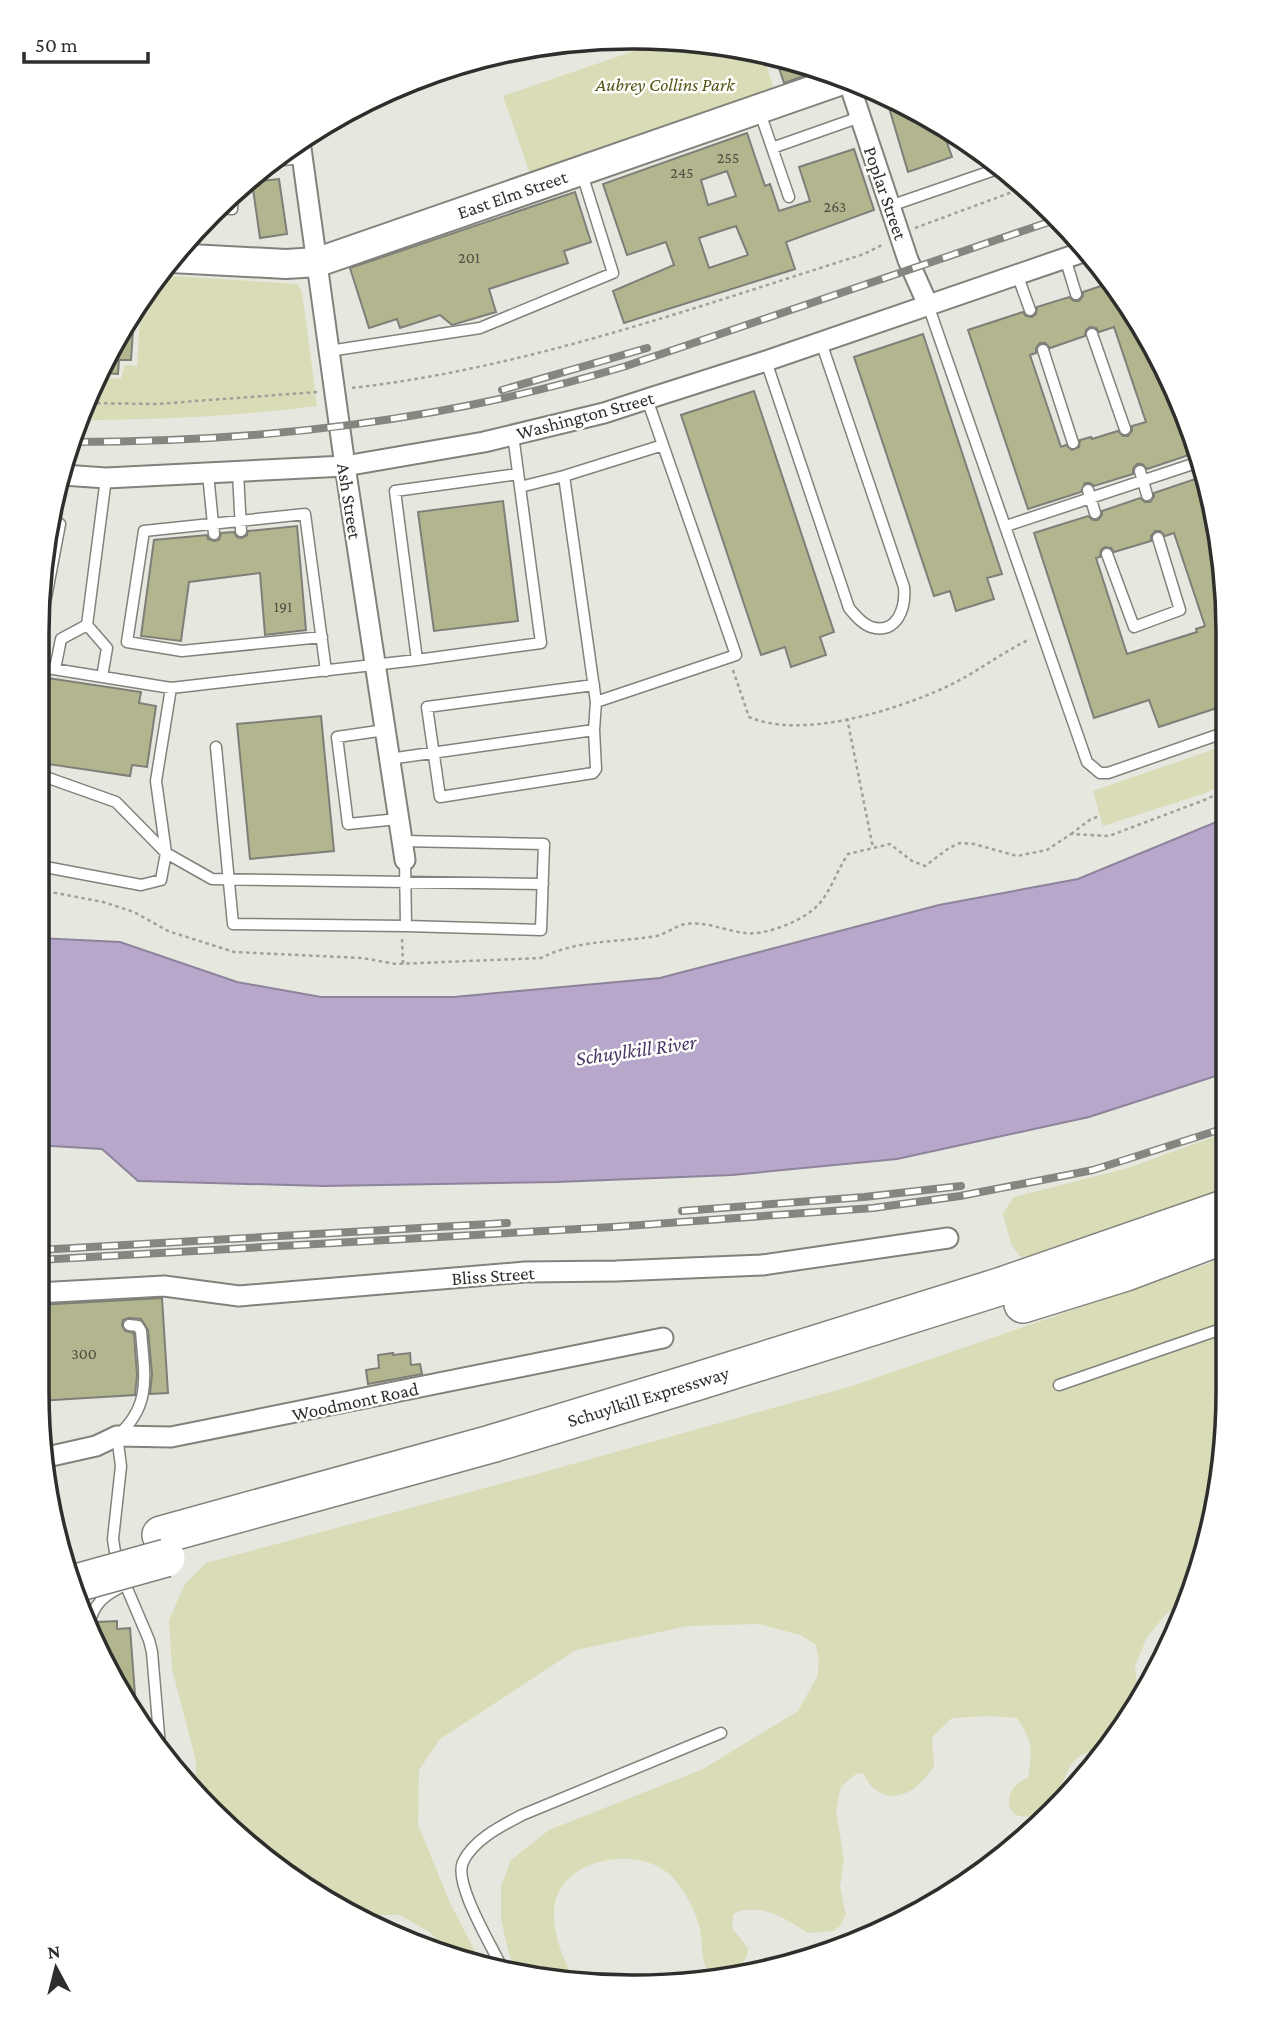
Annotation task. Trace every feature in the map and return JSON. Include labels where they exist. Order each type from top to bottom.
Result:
[{"type":"highway","name":"Schuylkill Expressway","points":[[81,1580],[164,1547],[1002,1286],[1216,1212]]},
{"type":"highway","name":"Schuylkill Expressway","points":[[74,1560],[164,1547],[493,1466],[1126,1272],[1216,1238]]},
{"type":"main road","name":"East Elm Street","points":[[186,258],[286,264],[318,262],[833,85]]},
{"type":"street","name":"Poplar Street","points":[[851,91],[900,236],[928,305]]},
{"type":"street","name":"Ash Street","points":[[301,152],[403,851]]},
{"type":"street","name":"Washington Street","points":[[71,476],[106,478],[345,466],[484,442],[604,413],[766,361],[1076,254]]},
{"type":"street","name":"Bliss Street","points":[[49,1293],[139,1293],[174,1286],[223,1296],[239,1296],[525,1272],[616,1272],[762,1265],[948,1238]]},
{"type":"street","name":"Woodmont Road","points":[[55,1455],[96,1446],[117,1436],[171,1437],[663,1338]]},
{"type":"lane","points":[[759,109],[789,197]]},
{"type":"lane","points":[[772,148],[860,117]]},
{"type":"lane","points":[[329,351],[480,328],[612,273],[581,171]]},
{"type":"lane","points":[[890,206],[990,172]]},
{"type":"lane","points":[[1065,258],[1076,294]]},
{"type":"lane","points":[[1017,274],[1030,310]]},
{"type":"lane","points":[[928,305],[1087,762],[1100,773],[1108,773],[1216,735]]},
{"type":"lane","points":[[1092,334],[1125,429]]},
{"type":"lane","points":[[766,361],[849,608],[869,626],[883,628],[897,620],[904,609],[904,587],[821,342]]},
{"type":"lane","points":[[1043,350],[1073,443]]},
{"type":"lane","points":[[596,702],[736,655],[647,399]]},
{"type":"lane","points":[[49,668],[171,688],[541,643],[513,435]]},
{"type":"lane","points":[[520,487],[663,445]]},
{"type":"lane","points":[[1006,526],[1142,476],[1191,464]]},
{"type":"lane","points":[[238,472],[242,526]]},
{"type":"lane","points":[[208,474],[213,529]]},
{"type":"lane","points":[[417,660],[395,491],[518,474]]},
{"type":"lane","points":[[564,475],[594,685],[596,702],[596,769],[593,773],[440,797],[427,708],[594,685]]},
{"type":"lane","points":[[1142,476],[1147,495]]},
{"type":"lane","points":[[86,625],[106,478]]},
{"type":"lane","points":[[1089,494],[1095,513]]},
{"type":"lane","points":[[322,637],[182,651],[127,642],[144,531],[242,526],[304,514],[322,637],[326,670]]},
{"type":"lane","points":[[54,553],[59,524]]},
{"type":"lane","points":[[1108,554],[1134,627],[1180,610],[1158,538]]},
{"type":"lane","points":[[55,669],[61,639],[86,625]]},
{"type":"lane","points":[[86,625],[107,648],[102,677]]},
{"type":"lane","points":[[49,868],[141,885],[161,880],[166,853],[156,780],[171,688]]},
{"type":"lane","points":[[385,730],[337,737],[348,824],[398,819]]},
{"type":"lane","points":[[389,759],[594,730]]},
{"type":"lane","points":[[216,747],[233,924],[541,930],[544,844],[403,851],[406,926]]},
{"type":"lane","points":[[49,778],[116,802],[166,853],[212,879],[542,884]]},
{"type":"lane","points":[[129,1325],[138,1326],[141,1331],[144,1395],[137,1412],[117,1436],[121,1466],[113,1539],[118,1566],[152,1652],[159,1732]]},
{"type":"lane","points":[[1059,1385],[1216,1331]]},
{"type":"lane","points":[[92,1613],[102,1598],[125,1584]]},
{"type":"lane","points":[[498,1959],[462,1886],[462,1864],[469,1853],[500,1826],[522,1815],[720,1733]]},
{"type":"path","points":[[96,403],[156,404],[335,390],[486,367],[629,328],[864,254],[920,225],[1014,191]]},
{"type":"path","points":[[729,657],[742,703],[749,717],[776,725],[808,724],[889,708],[946,687],[1008,649],[1031,639]]},
{"type":"path","points":[[847,718],[873,848]]},
{"type":"path","points":[[1071,834],[1109,836],[1216,794]]},
{"type":"path","points":[[49,893],[103,902],[134,912],[168,931],[234,952],[362,958],[403,964],[541,958],[561,948],[660,935],[687,924],[759,934],[810,913],[824,899],[837,869],[848,854],[890,845],[912,861],[925,866],[960,843],[974,844],[1017,856],[1047,850],[1091,819],[1100,816]]},
{"type":"path","points":[[402,950],[403,964]]},
{"type":"green space","name":"Aubrey Collins Park","points":[[639,49],[709,54],[766,65],[774,89],[530,174],[503,96]]},
{"type":"green space","points":[[171,276],[297,284],[302,291],[317,406],[197,417],[89,420],[107,378],[121,379],[125,365],[137,366],[140,320]]},
{"type":"green space","points":[[1216,748],[1216,787],[1208,792],[1103,826],[1093,791]]},
{"type":"green space","points":[[1216,1136],[1216,1192],[1037,1256],[1020,1257],[1011,1244],[1003,1214],[1014,1197],[1128,1168]]},
{"type":"green space","points":[[1216,1261],[1215,1430],[1205,1505],[1185,1579],[1174,1609],[1167,1613],[1147,1637],[1135,1666],[1137,1685],[1118,1716],[1091,1752],[1078,1757],[1059,1789],[1034,1815],[1019,1816],[1010,1806],[1012,1790],[1028,1778],[1030,1761],[1029,1740],[1017,1718],[952,1718],[932,1737],[934,1767],[910,1791],[896,1796],[882,1794],[871,1786],[864,1774],[857,1773],[841,1787],[836,1809],[844,1860],[840,1887],[846,1914],[840,1926],[833,1931],[807,1933],[772,1913],[742,1911],[733,1914],[732,1928],[748,1948],[747,1956],[741,1965],[708,1970],[703,1958],[698,1922],[678,1884],[668,1873],[653,1864],[617,1859],[582,1869],[567,1879],[558,1894],[554,1911],[555,1930],[570,1971],[513,1963],[501,1919],[501,1886],[511,1860],[549,1830],[703,1769],[798,1711],[817,1677],[819,1661],[816,1645],[801,1635],[758,1624],[688,1626],[576,1650],[440,1739],[419,1770],[418,1825],[450,1903],[476,1954],[437,1941],[430,1932],[400,1915],[382,1915],[380,1918],[308,1877],[248,1830],[195,1777],[196,1761],[172,1669],[169,1620],[185,1584],[206,1563],[852,1386]]},
{"type":"water","name":"Schuylkill River","points":[[1216,822],[1216,1076],[1089,1117],[897,1159],[732,1175],[557,1182],[324,1186],[138,1181],[102,1149],[49,1145],[49,938],[120,942],[237,982],[321,997],[454,997],[660,978],[939,905],[1078,879]]},
{"type":"building","points":[[779,68],[784,69],[805,76],[784,83]]},
{"type":"building","points":[[889,108],[946,140],[952,157],[908,172]]},
{"type":"building","points":[[747,133],[765,186],[770,184],[779,211],[810,201],[799,167],[854,149],[874,210],[786,242],[795,269],[624,323],[613,291],[674,265],[666,242],[627,255],[603,184]],"holes":[[[727,171],[736,196],[708,205],[701,180]],[[736,226],[748,255],[709,268],[699,238]]]},
{"type":"building","points":[[279,179],[287,234],[260,238],[253,190],[264,181]]},
{"type":"building","points":[[575,192],[591,242],[564,251],[568,263],[489,289],[496,312],[452,325],[440,315],[400,328],[397,319],[369,328],[350,268]]},
{"type":"building","points":[[1102,286],[1118,308],[1156,374],[1188,455],[1147,469],[1142,464],[1137,464],[1133,474],[1094,486],[1085,483],[1081,492],[1028,509],[968,330],[1023,312],[1032,317],[1036,314],[1037,307],[1069,297],[1079,301],[1083,292]],"holes":[[[1090,327],[1099,332],[1114,327],[1146,422],[1132,426],[1128,436],[1123,436],[1118,431],[1080,440],[1079,447],[1072,450],[1066,445],[1061,447],[1030,355],[1036,353],[1040,343],[1045,343],[1050,348],[1085,336]]]},
{"type":"building","points":[[133,331],[131,360],[119,360],[118,374],[109,373]]},
{"type":"building","points":[[923,334],[1002,574],[987,578],[994,599],[956,611],[950,591],[934,596],[854,357]]},
{"type":"building","points":[[754,391],[834,632],[820,637],[826,655],[791,667],[785,647],[761,655],[681,415]]},
{"type":"building","points":[[1195,479],[1211,556],[1216,632],[1216,708],[1159,727],[1149,700],[1094,718],[1034,533],[1088,516],[1098,520],[1102,511],[1140,498],[1150,502],[1154,493]],"holes":[[[1155,531],[1160,531],[1165,536],[1174,533],[1205,626],[1196,629],[1197,632],[1127,654],[1096,558],[1100,557],[1101,550],[1105,547],[1114,552],[1151,541]]]},
{"type":"building","points":[[503,501],[518,621],[434,631],[418,512]]},
{"type":"building","points":[[297,526],[306,630],[265,635],[260,573],[189,582],[181,641],[141,636],[154,540],[207,535],[208,539],[214,541],[219,540],[221,533],[234,532],[237,537],[242,538],[248,531]]},
{"type":"building","points":[[49,678],[141,692],[139,703],[156,706],[147,767],[132,765],[130,776],[49,764]]},
{"type":"building","points":[[321,716],[334,851],[250,859],[237,724]]},
{"type":"building","points":[[162,1298],[168,1393],[150,1394],[152,1374],[148,1330],[141,1319],[129,1318],[123,1320],[122,1325],[125,1331],[134,1333],[137,1375],[135,1395],[49,1400],[49,1304]]},
{"type":"building","points":[[410,1353],[411,1365],[420,1364],[422,1374],[368,1384],[366,1370],[379,1368],[378,1355]]},
{"type":"building","points":[[117,1621],[117,1629],[130,1628],[135,1696],[109,1650],[97,1622]]},
{"type":"railway","points":[[81,442],[213,438],[283,432],[352,425],[489,401],[626,366],[1047,223]]},
{"type":"railway","points":[[502,390],[647,348]]},
{"type":"railway","points":[[49,1259],[613,1227],[873,1208],[960,1196],[1093,1170],[1216,1131]]},
{"type":"railway","points":[[682,1211],[864,1197],[961,1186]]},
{"type":"railway","points":[[49,1249],[507,1223]]}]
